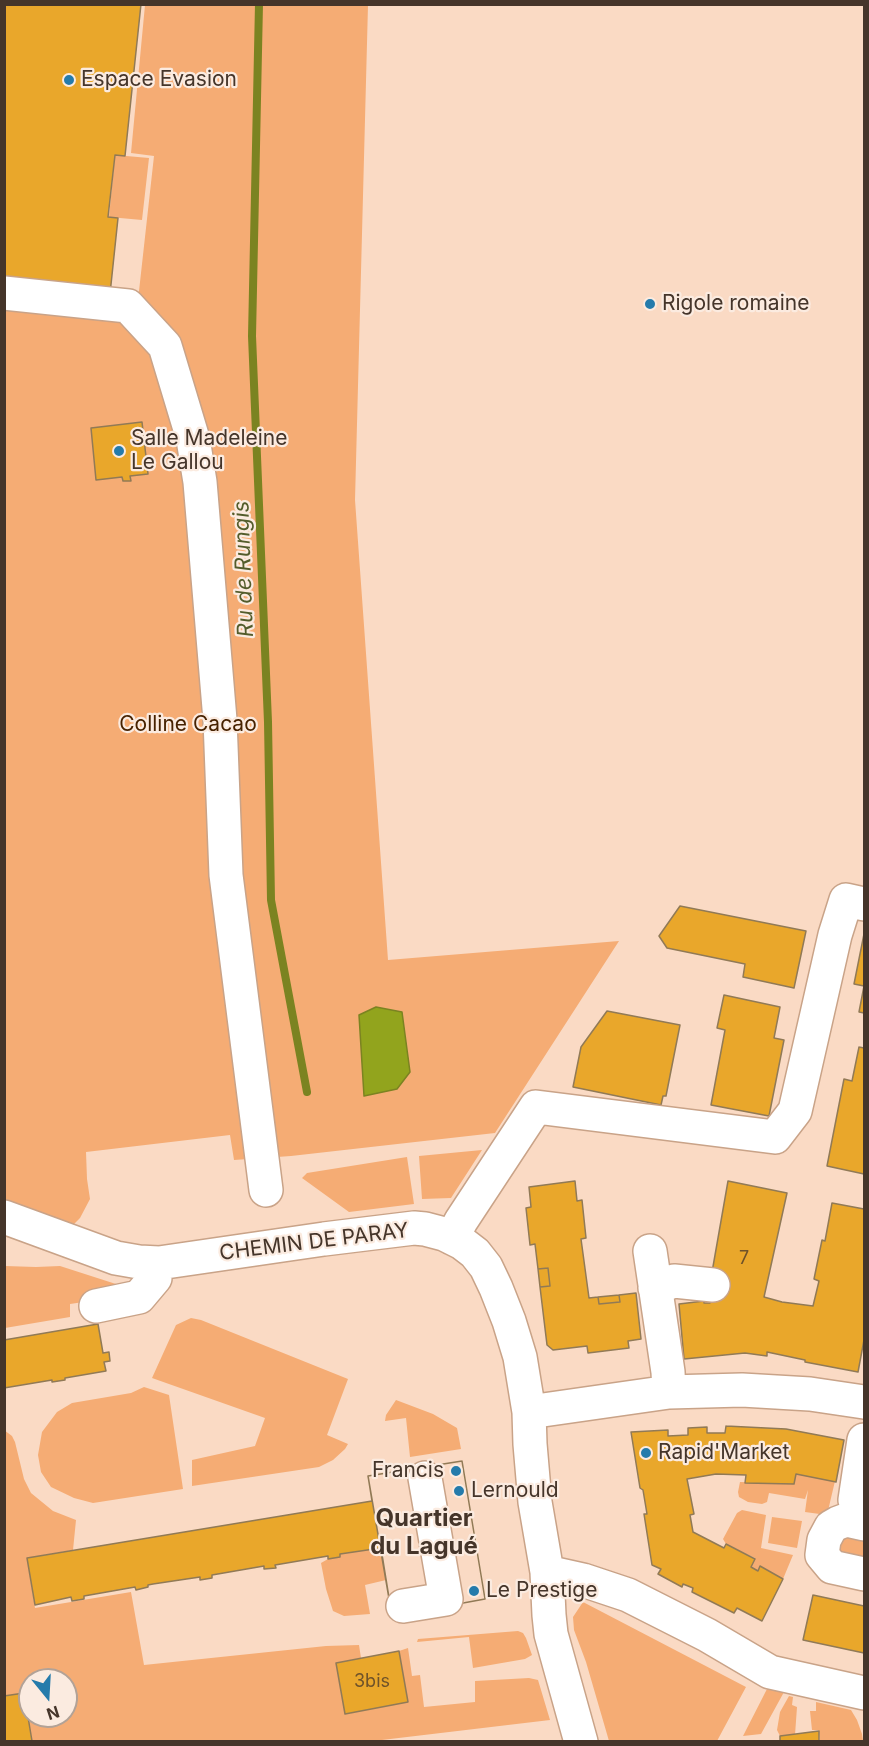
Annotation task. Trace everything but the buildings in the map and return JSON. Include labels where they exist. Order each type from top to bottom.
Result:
[{"type":"street","points":[[4,293],[128,306],[165,346],[193,439],[200,482],[220,720],[226,875],[266,1190]]},
{"type":"street","points":[[453,1238],[461,1221],[536,1107],[775,1137],[795,1111],[835,935],[855,902]]},
{"type":"street","name":"CHEMIN DE PARAY","points":[[4,1218],[116,1258],[159,1263],[402,1229],[425,1228],[453,1238],[475,1253],[486,1267],[496,1288],[517,1345],[529,1412],[535,1502],[547,1572],[551,1634],[581,1742]]},
{"type":"street","points":[[650,1251],[669,1392]]},
{"type":"street","points":[[96,1306],[139,1296],[155,1278]]},
{"type":"street","points":[[655,1288],[674,1281],[713,1285]]},
{"type":"street","points":[[529,1412],[669,1392],[742,1390],[810,1394],[864,1402]]},
{"type":"street","points":[[864,1440],[860,1512],[831,1527],[824,1540],[822,1555],[832,1567],[864,1574]]},
{"type":"street","points":[[404,1606],[446,1599],[425,1478]]},
{"type":"street","points":[[547,1572],[583,1580],[628,1595],[707,1635],[770,1672],[864,1693]]},
{"type":"green space","name":"Colline Cacao","points":[[145,5],[368,5],[355,500],[388,960],[619,941],[495,1133],[291,1156],[234,1160],[230,1135],[86,1152],[90,1199],[80,1218],[70,1228],[5,1202],[4,304],[136,318],[154,156],[131,153]]},
{"type":"green space","points":[[115,155],[149,158],[142,220],[109,217]]},
{"type":"green space","points":[[482,1150],[451,1198],[422,1199],[419,1156]]},
{"type":"green space","points":[[407,1157],[414,1204],[349,1212],[302,1178],[307,1173]]},
{"type":"green space","points":[[5,1266],[60,1266],[119,1285],[104,1299],[70,1304],[70,1317],[5,1328]]},
{"type":"green space","points":[[191,1318],[348,1379],[327,1435],[348,1444],[345,1449],[333,1460],[319,1467],[192,1486],[192,1460],[255,1446],[265,1418],[152,1378],[176,1325]]},
{"type":"green space","points":[[144,1387],[169,1395],[183,1489],[93,1503],[74,1498],[51,1487],[41,1472],[38,1455],[42,1432],[57,1412],[72,1403],[131,1393]]},
{"type":"green space","points":[[396,1400],[433,1414],[457,1428],[461,1449],[410,1457],[406,1418],[385,1421],[386,1415]]},
{"type":"green space","points":[[4,1430],[12,1436],[15,1442],[24,1479],[31,1493],[53,1511],[76,1520],[73,1550],[27,1558],[35,1608],[131,1592],[144,1665],[326,1646],[359,1645],[361,1658],[336,1663],[346,1714],[408,1702],[399,1651],[408,1648],[412,1676],[420,1675],[424,1707],[475,1702],[475,1681],[529,1678],[538,1680],[550,1720],[365,1742],[32,1741],[30,1728],[78,1728],[78,1668],[18,1668],[18,1695],[5,1696]]},
{"type":"green space","points":[[796,1474],[835,1481],[827,1515],[805,1512],[808,1490],[805,1499],[769,1493],[767,1502],[762,1504],[748,1502],[739,1497],[740,1482],[794,1484]]},
{"type":"green space","points":[[742,1510],[766,1515],[761,1548],[793,1555],[783,1579],[761,1567],[758,1571],[751,1567],[755,1558],[726,1544],[723,1539],[737,1513]]},
{"type":"green space","points":[[772,1517],[802,1521],[797,1548],[768,1543]]},
{"type":"green space","points":[[864,1531],[864,1568],[844,1564],[831,1541]]},
{"type":"green space","points":[[381,1548],[386,1580],[365,1585],[370,1614],[344,1616],[333,1611],[321,1563],[340,1557],[340,1554]]},
{"type":"green space","points":[[583,1602],[746,1687],[717,1741],[609,1741],[586,1662],[574,1630],[573,1617]]},
{"type":"green space","points":[[518,1631],[526,1638],[532,1655],[525,1659],[473,1668],[469,1637],[417,1642],[418,1639]]},
{"type":"green space","points":[[767,1689],[784,1692],[761,1734],[743,1736]]},
{"type":"green space","points":[[789,1696],[793,1697],[792,1705],[797,1707],[795,1735],[780,1736],[777,1730],[780,1712]]},
{"type":"green space","points":[[816,1702],[851,1710],[857,1720],[863,1741],[820,1741],[819,1730],[812,1730],[810,1711],[816,1711]]},
{"type":"shaded area","points":[[376,1007],[402,1012],[410,1072],[397,1089],[364,1096],[359,1015]]},
{"type":"waterway","name":"Ru de Rungis","points":[[259,4],[252,336],[268,722],[271,900],[307,1092]]},
{"type":"place","name":"Espace Evasion","points":[[69,80]]},
{"type":"place","name":"Rigole romaine","points":[[650,304]]},
{"type":"place","name":"Salle Madeleine Le Gallou","points":[[119,451]]},
{"type":"place","name":"Rapid'Market","points":[[646,1453]]},
{"type":"place","name":"Francis","points":[[456,1471]]},
{"type":"place","name":"Lernould","points":[[459,1491]]},
{"type":"place","name":"Le Prestige","points":[[474,1591]]},
{"type":"district","name":"Quartier du Lagué","points":[[424,1533]]}]
